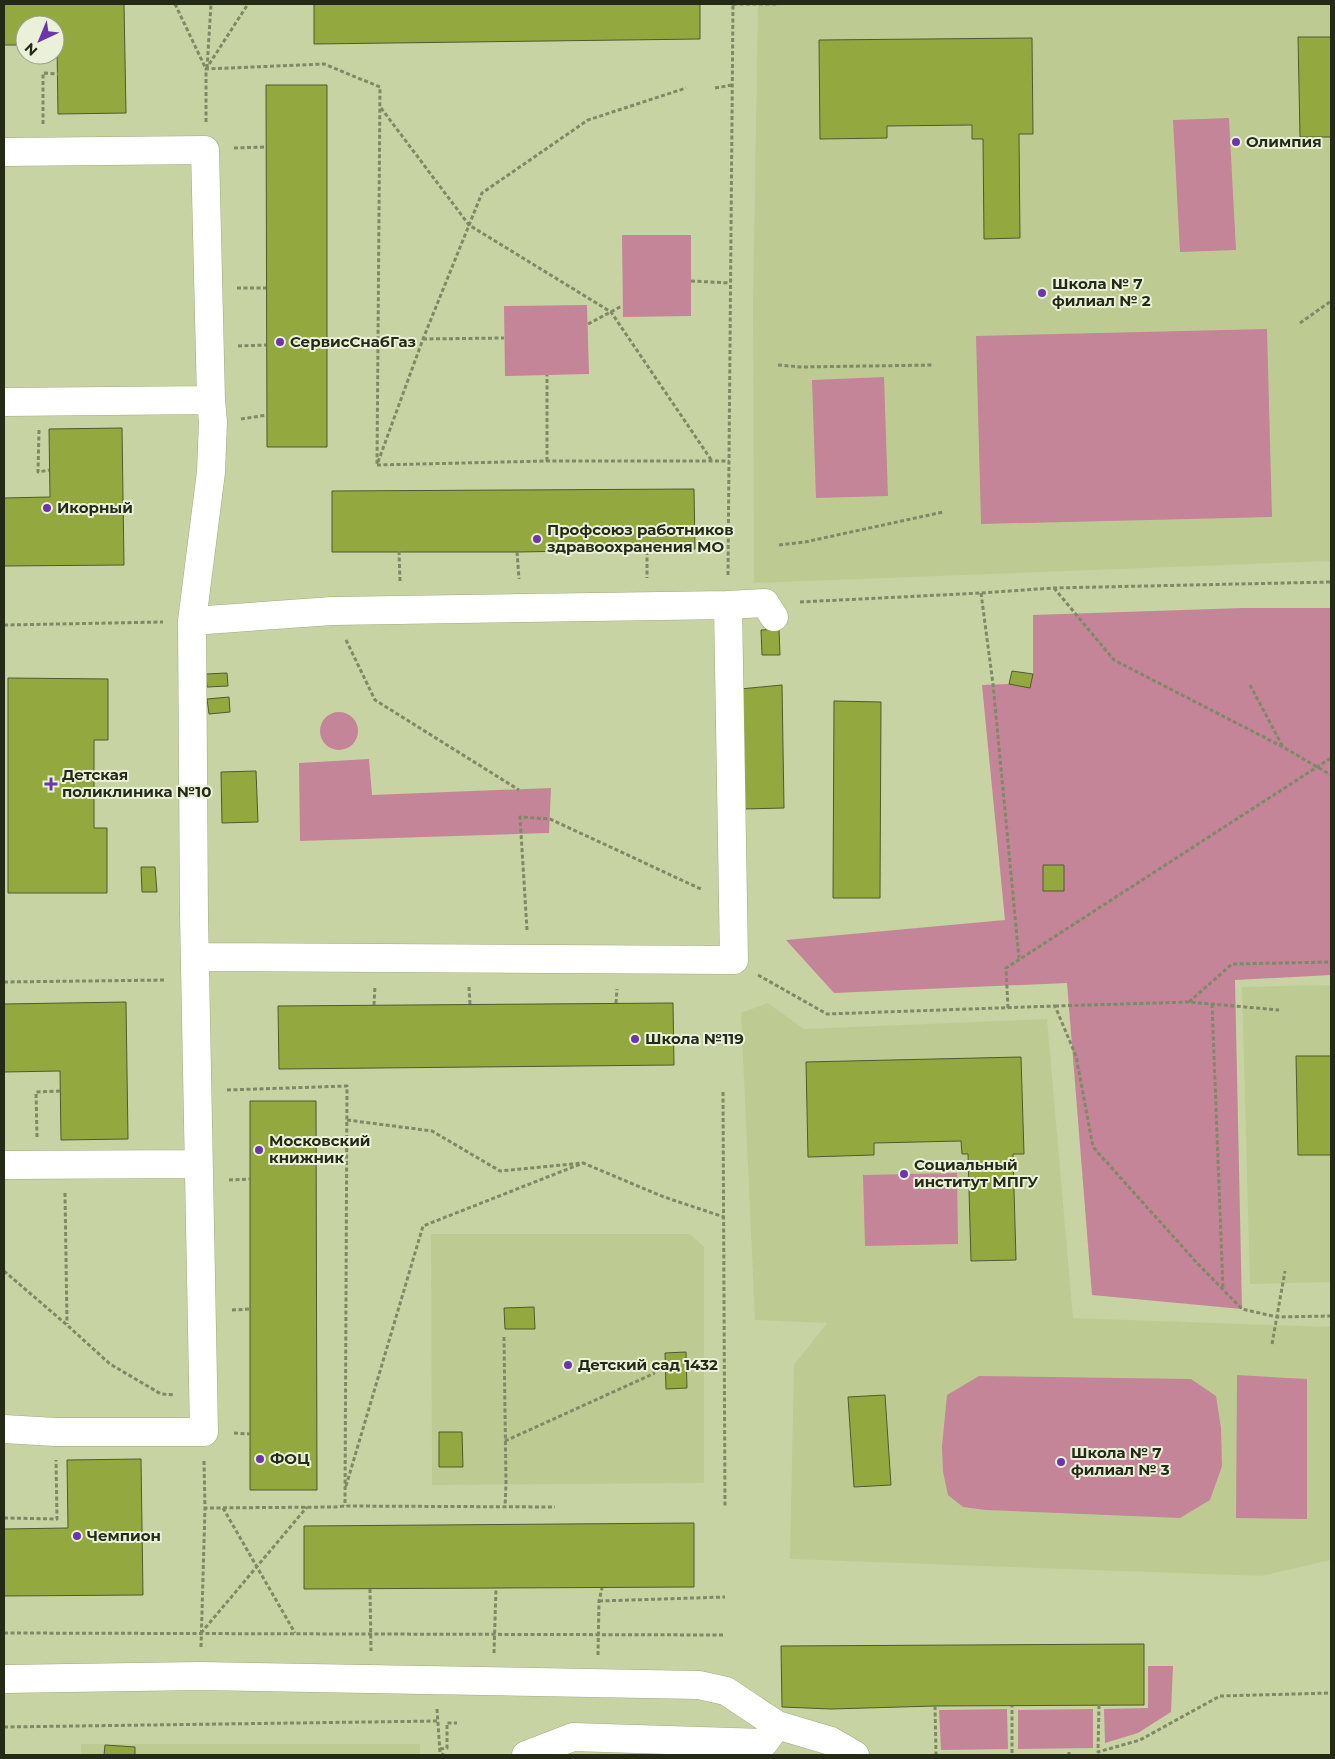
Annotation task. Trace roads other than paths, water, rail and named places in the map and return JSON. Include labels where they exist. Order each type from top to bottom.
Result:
[{"type":"lane","points":[[4,152],[205,150],[213,422],[211,472],[192,622],[194,915],[204,1432],[56,1432],[4,1429]]},
{"type":"lane","points":[[4,402],[211,400]]},
{"type":"lane","points":[[192,622],[332,611],[728,606],[770,610]]},
{"type":"lane","points":[[195,968],[529,959],[734,960],[728,606]]},
{"type":"lane","points":[[4,1165],[198,1164]]},
{"type":"lane","points":[[4,1679],[200,1676],[699,1686],[726,1691],[777,1725],[831,1741],[855,1755]]},
{"type":"lane","points":[[526,1755],[573,1737],[764,1743],[777,1725]]},
{"type":"place","name":"Олимпия","points":[[1236,142]]},
{"type":"place","name":"Школа № 7 филиал № 2","points":[[1042,293]]},
{"type":"place","name":"СервисСнабГаз","points":[[280,342]]},
{"type":"place","name":"Икорный","points":[[47,508]]},
{"type":"place","name":"Профсоюз работников здравоохранения МО","points":[[537,539]]},
{"type":"place","name":"Детская поликлиника №10","points":[[51,784]]},
{"type":"place","name":"Школа №119","points":[[635,1039]]},
{"type":"place","name":"Московский книжник","points":[[259,1150]]},
{"type":"place","name":"Социальный институт МПГУ","points":[[904,1174]]},
{"type":"place","name":"Детский сад 1432","points":[[568,1365]]},
{"type":"place","name":"ФОЦ","points":[[260,1459]]},
{"type":"place","name":"Школа № 7 филиал № 3","points":[[1061,1462]]},
{"type":"place","name":"Чемпион","points":[[77,1536]]}]
